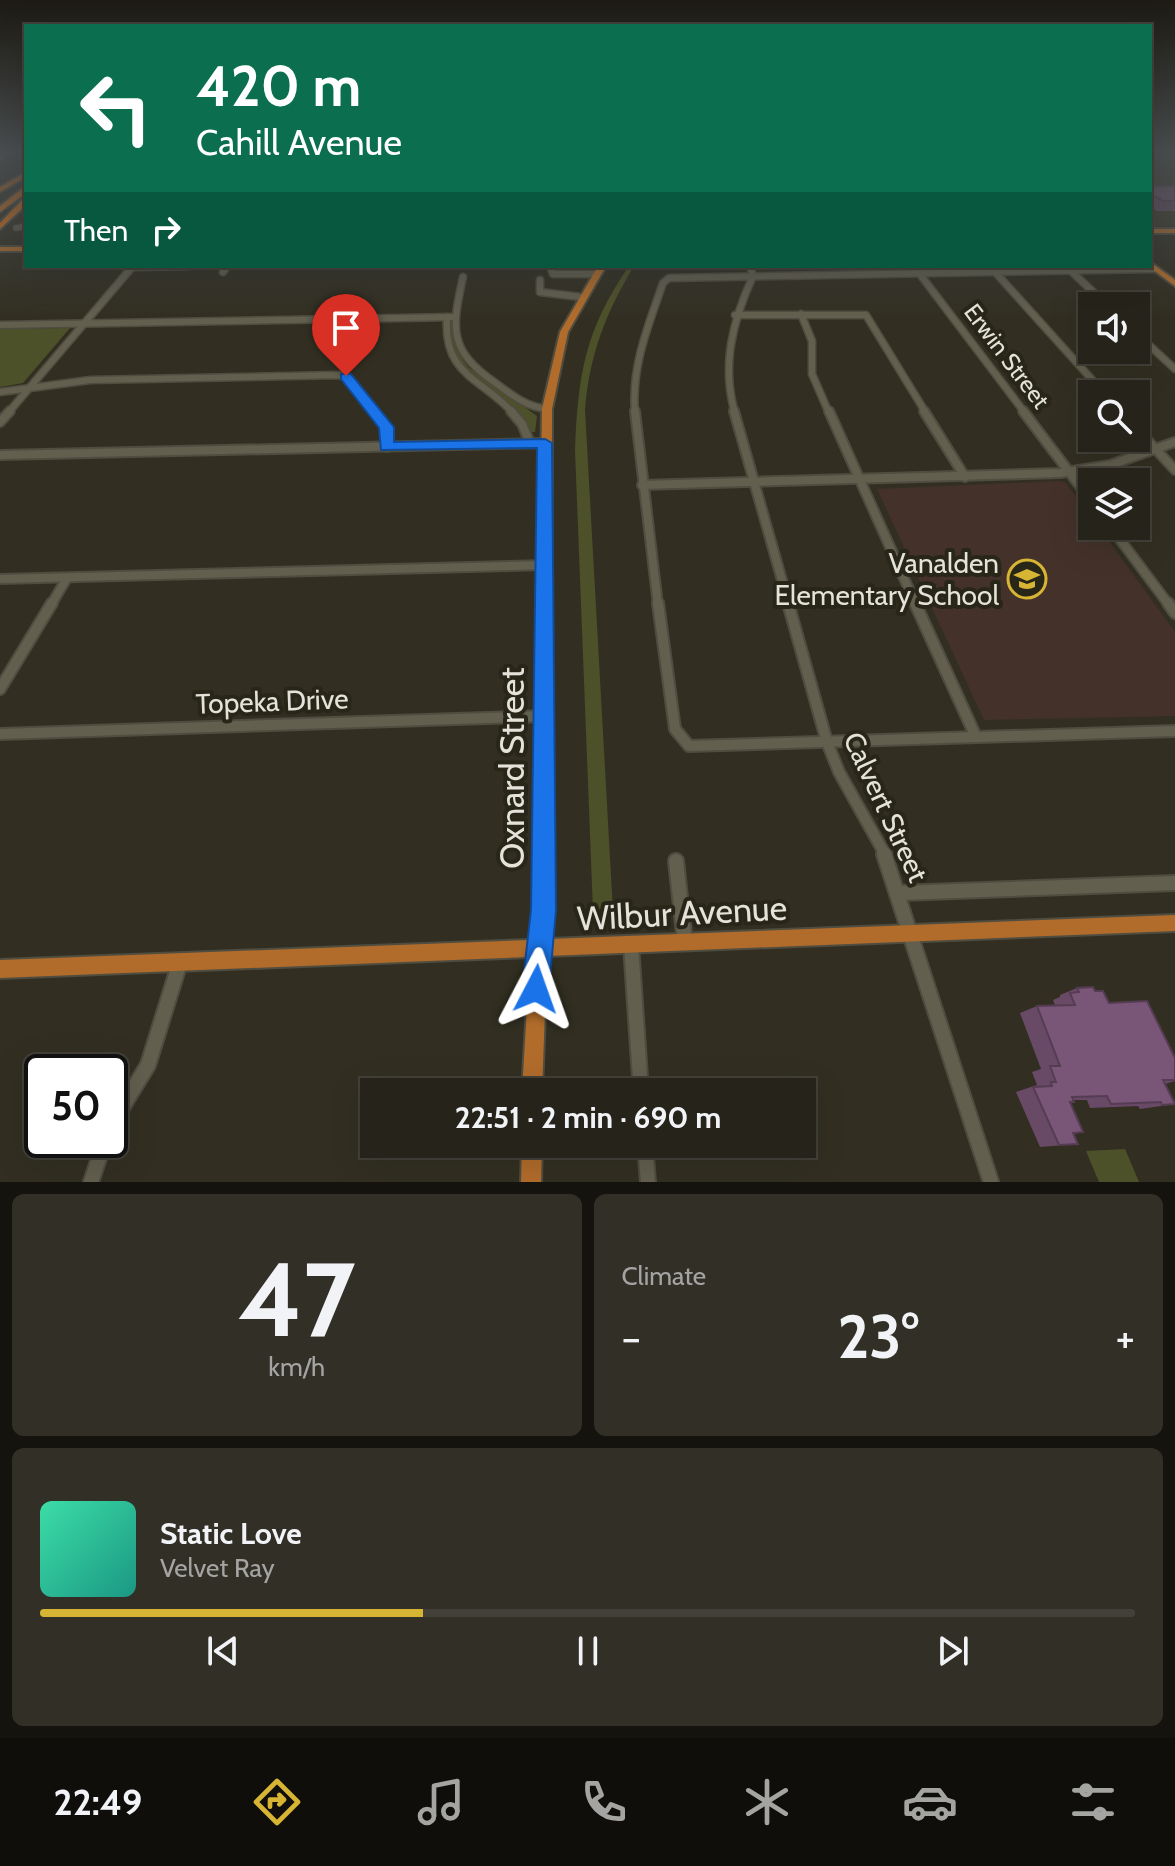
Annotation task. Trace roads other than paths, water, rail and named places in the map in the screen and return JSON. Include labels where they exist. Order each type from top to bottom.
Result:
[{"type":"highway","points":[[0,227],[21,206]]},
{"type":"main road","points":[[1152,231],[1175,231]]},
{"type":"main road","points":[[0,249],[24,249]]},
{"type":"main road","points":[[1153,267],[1175,284]]},
{"type":"main road","name":"Oxnard Street","points":[[533,1078],[538,949],[543,910],[547,409],[558,351],[581,297],[598,270]]},
{"type":"main road","name":"Wilbur Avenue","points":[[0,969],[1175,923]]},
{"type":"main road","points":[[531,1182],[532,1158]]},
{"type":"street","points":[[16,228],[24,226]]},
{"type":"street","points":[[0,422],[131,268]]},
{"type":"street","points":[[551,268],[553,274],[598,270]]},
{"type":"street","points":[[751,268],[753,276]]},
{"type":"street","points":[[1125,268],[669,278],[663,283],[636,368],[634,405],[642,485],[675,729],[682,742],[696,747],[1175,731]]},
{"type":"street","points":[[1070,270],[1093,292]]},
{"type":"street","points":[[995,272],[1092,380]]},
{"type":"street","name":"Erwin Street","points":[[919,273],[1078,484]]},
{"type":"street","name":"Calvert Street","points":[[753,276],[735,315],[728,368],[731,400],[752,482],[827,742],[839,772],[882,846],[900,893],[991,1182]]},
{"type":"street","points":[[463,277],[445,342],[453,362],[513,412],[530,443]]},
{"type":"street","points":[[540,280],[540,292],[581,297]]},
{"type":"street","points":[[801,314],[812,341],[812,374],[976,737]]},
{"type":"street","points":[[735,315],[866,315],[965,477]]},
{"type":"street","points":[[0,325],[451,317]]},
{"type":"street","points":[[451,317],[457,345],[471,367],[529,407],[547,409]]},
{"type":"street","points":[[1150,346],[1175,369]]},
{"type":"street","points":[[0,392],[90,380],[346,376],[386,427],[387,447]]},
{"type":"street","points":[[642,485],[1069,472],[1110,465],[1175,442]]},
{"type":"street","points":[[0,455],[545,443]]},
{"type":"street","points":[[1150,443],[1175,470]]},
{"type":"street","points":[[1120,540],[1175,613]]},
{"type":"street","points":[[0,579],[545,565]]},
{"type":"street","points":[[0,689],[67,578]]},
{"type":"street","name":"Topeka Drive","points":[[0,734],[545,716]]},
{"type":"street","points":[[676,861],[685,943]]},
{"type":"street","points":[[900,893],[1175,883]]},
{"type":"street","points":[[631,945],[640,1078]]},
{"type":"street","points":[[128,1098],[148,1065],[180,962]]},
{"type":"street","points":[[91,1182],[99,1158]]},
{"type":"street","points":[[646,1158],[648,1182]]},
{"type":"place","name":"Vanalden Elementary School","points":[[1027,579]]}]
